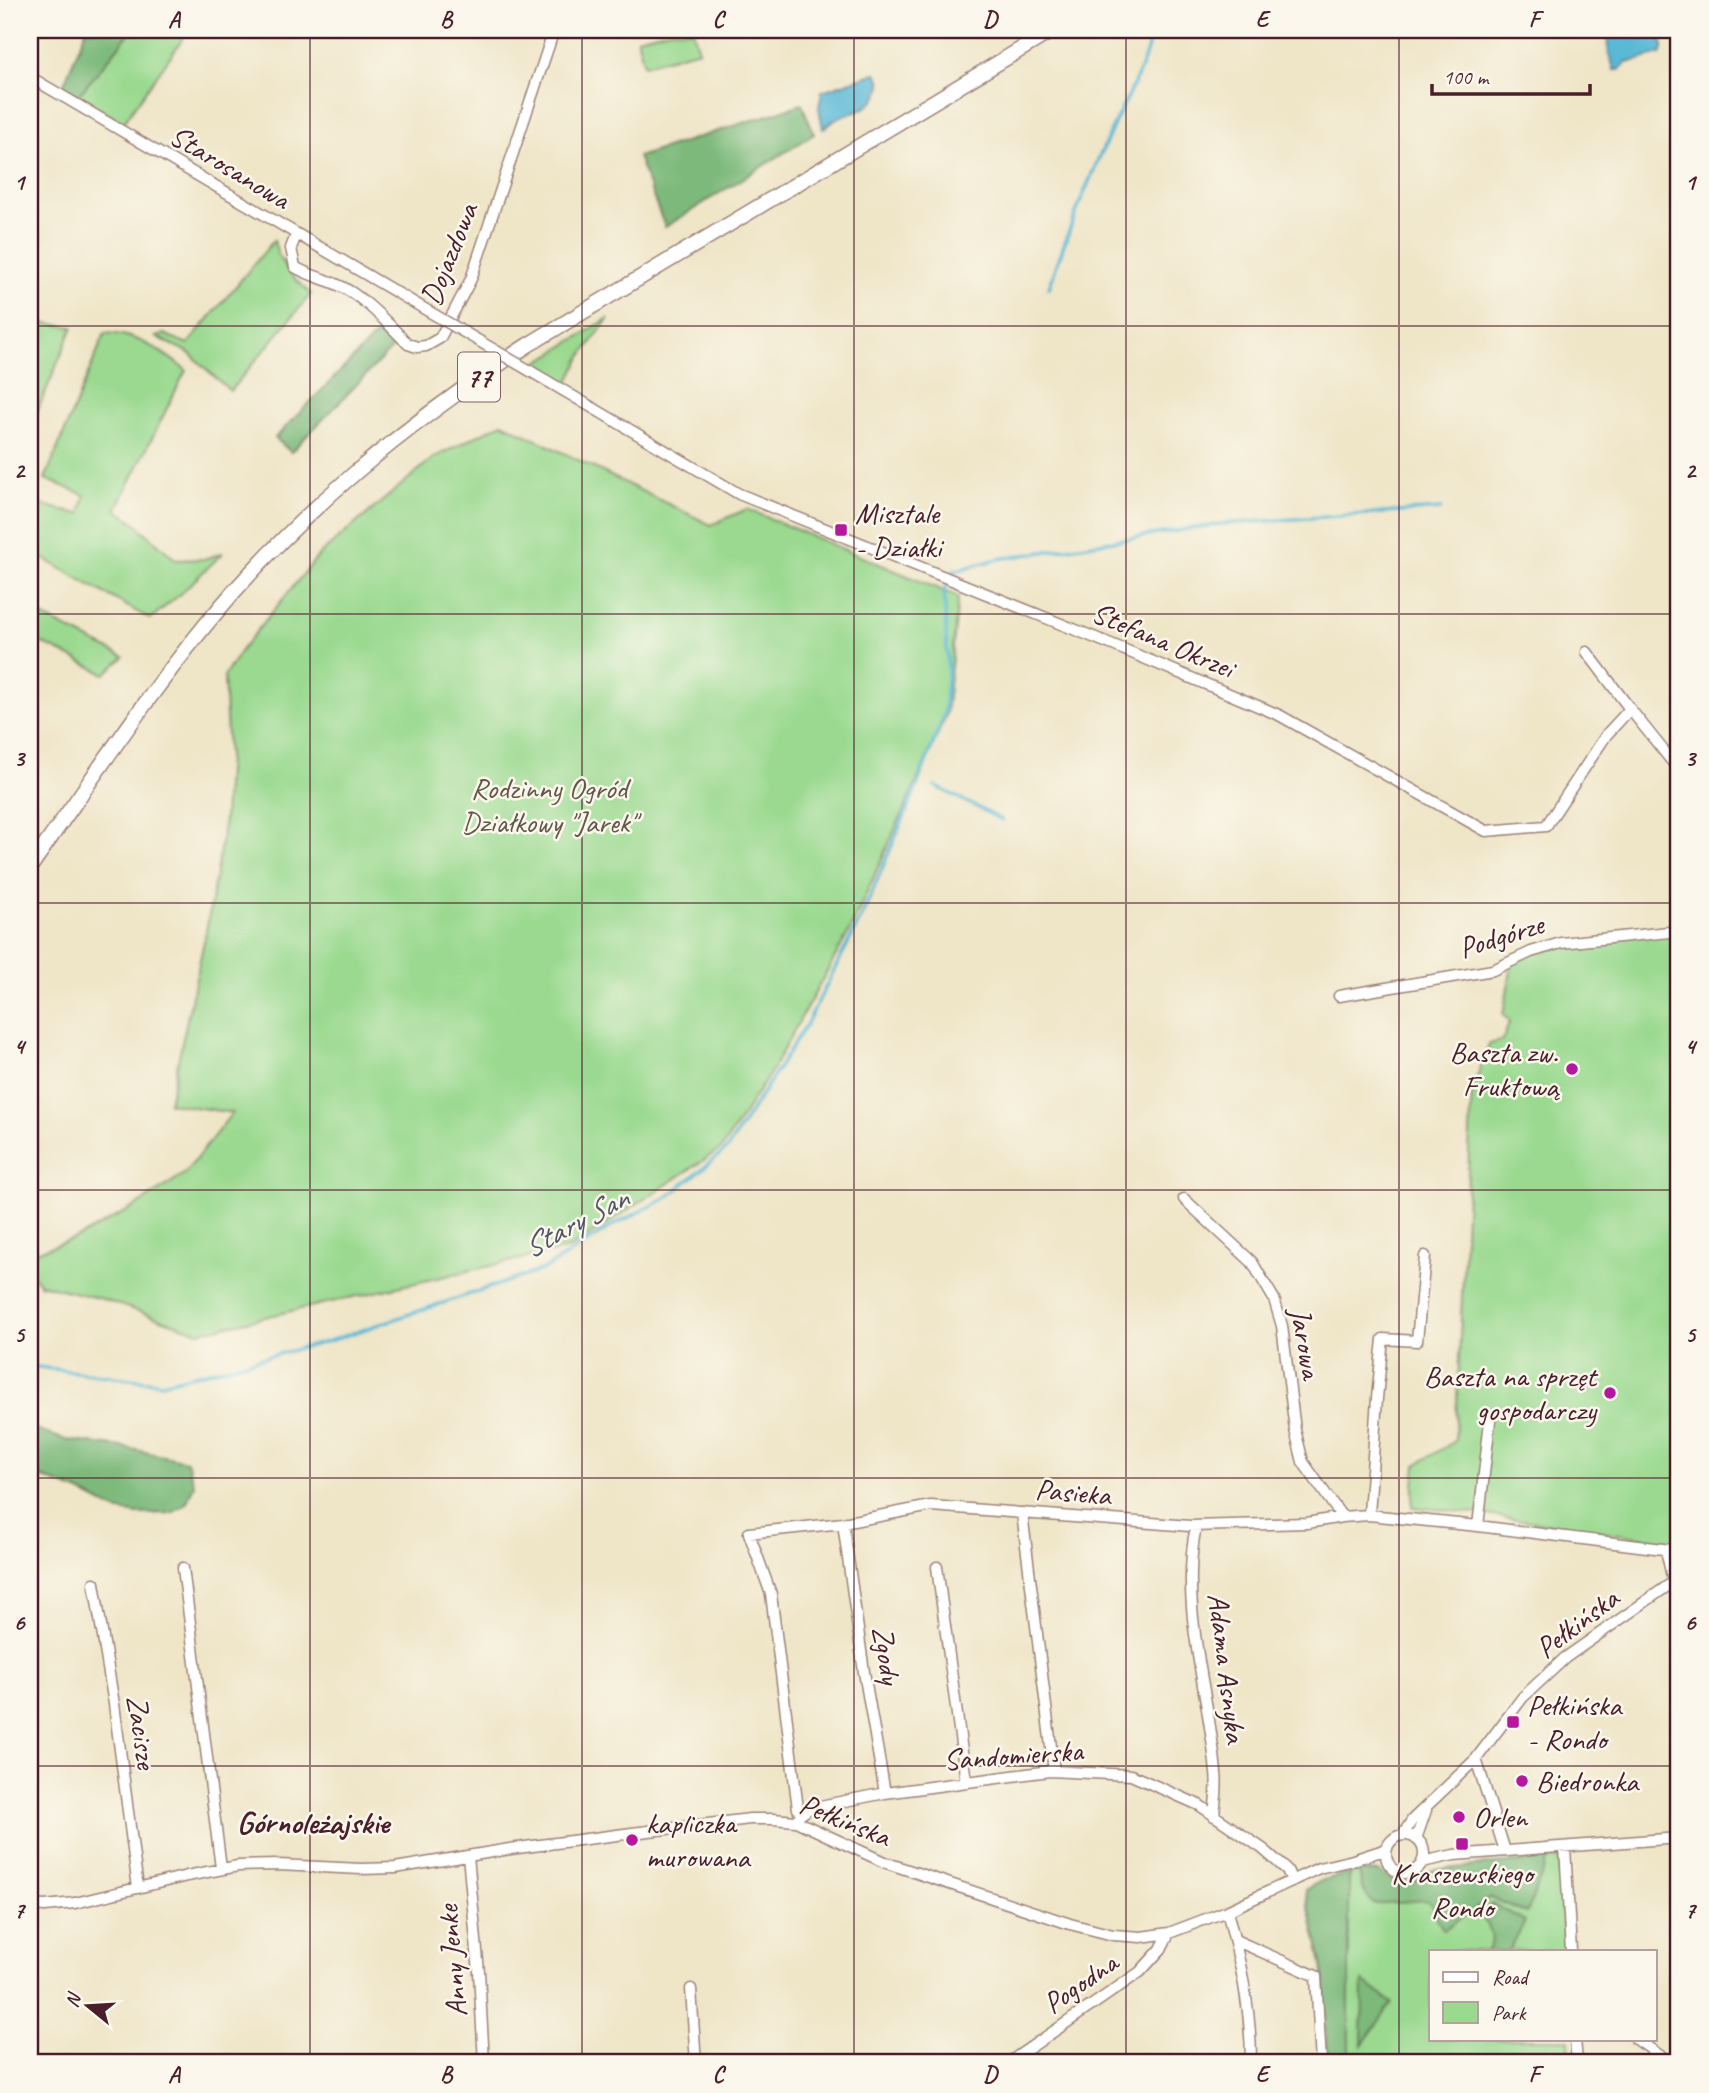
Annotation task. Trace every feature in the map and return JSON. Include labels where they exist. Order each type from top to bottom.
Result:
[{"type":"main road","name":"77","points":[[30,867],[125,732],[209,621],[283,539],[376,454],[463,388],[528,345],[1054,30]]},
{"type":"street","name":"Dojazdowa","points":[[296,235],[291,247],[295,267],[306,275],[336,284],[359,299],[408,344],[426,346],[440,338],[471,279],[554,30]]},
{"type":"street","name":"Starosanowa","points":[[30,77],[627,428]]},
{"type":"street","name":"Stefana Okrzei","points":[[627,428],[739,494],[1279,715],[1486,831],[1546,826],[1607,734],[1630,709]]},
{"type":"street","points":[[1587,652],[1679,770]]},
{"type":"street","name":"Podgórze","points":[[1339,996],[1493,970],[1531,952],[1561,943],[1679,932]]},
{"type":"street","name":"Jarowa","points":[[1184,1199],[1252,1262],[1274,1299],[1282,1326],[1293,1417],[1303,1462],[1342,1517]]},
{"type":"street","points":[[1369,1515],[1383,1339],[1418,1340],[1425,1256]]},
{"type":"street","points":[[1478,1526],[1490,1421]]},
{"type":"street","name":"Pasieka","points":[[799,1817],[771,1594],[749,1533],[843,1523],[931,1506],[1196,1526],[1307,1523],[1369,1515],[1679,1552]]},
{"type":"street","points":[[1022,1513],[1054,1771]]},
{"type":"street","name":"Zgody","points":[[843,1523],[864,1672],[885,1793]]},
{"type":"street","name":"Adama Asnyka","points":[[1196,1526],[1191,1551],[1191,1577],[1197,1650],[1217,1775],[1214,1816]]},
{"type":"street","points":[[1666,1550],[1676,1580]]},
{"type":"street","points":[[937,1567],[966,1781]]},
{"type":"street","name":"Zacisze","points":[[183,1568],[221,1868]]},
{"type":"street","name":"Pełkińska","points":[[1404,1835],[1412,1820],[1476,1759],[1523,1697],[1565,1658],[1676,1580]]},
{"type":"street","name":"Zacisze","points":[[94,1583],[114,1704],[138,1888]]},
{"type":"street","points":[[30,1720],[30,1730]]},
{"type":"street","points":[[1476,1759],[1505,1852]]},
{"type":"street","name":"Sandomierska","points":[[799,1817],[810,1808],[966,1781],[1054,1771],[1131,1775],[1199,1805],[1263,1849],[1287,1870],[1292,1881]]},
{"type":"street","name":"Pełkińska","points":[[1416,1839],[1427,1807]]},
{"type":"street","name":"Pełkińska","points":[[30,1905],[75,1903],[221,1868],[253,1865],[380,1869],[415,1866],[468,1856],[750,1819],[799,1817],[884,1862],[1070,1924],[1113,1935],[1141,1937],[1169,1933],[1227,1911],[1319,1868],[1387,1849]]},
{"type":"street","points":[[1424,1850],[1422,1862],[1416,1869],[1406,1873],[1396,1871],[1388,1863],[1387,1849],[1393,1839],[1404,1835],[1416,1839],[1424,1850],[1454,1855]]},
{"type":"street","points":[[1422,1862],[1454,1855],[1679,1838]]},
{"type":"street","points":[[1565,1847],[1571,1950]]},
{"type":"street","name":"Anny Jenke","points":[[468,1856],[484,2063]]},
{"type":"street","name":"Pełkińska","points":[[1353,1860],[1388,1863]]},
{"type":"street","points":[[1227,1911],[1240,1957],[1251,2027],[1251,2063]]},
{"type":"street","name":"Pogodna","points":[[1008,2063],[1140,1972],[1161,1949],[1169,1933]]},
{"type":"street","points":[[1235,1940],[1316,1976],[1321,2063]]},
{"type":"street","points":[[691,1989],[696,2063]]},
{"type":"street","points":[[1575,2040],[1577,2063]]},
{"type":"street","points":[[1637,2040],[1671,2063]]},
{"type":"green space","points":[[86,30],[132,30],[78,96],[63,86]]},
{"type":"green space","points":[[132,30],[189,30],[123,123],[78,96]]},
{"type":"green space","points":[[669,30],[693,30],[699,50],[644,65],[637,38]]},
{"type":"green space","points":[[802,104],[814,134],[665,227],[638,157]]},
{"type":"green space","points":[[274,240],[283,263],[311,294],[230,391],[188,352],[156,337],[164,334],[188,344]]},
{"type":"green space","points":[[609,318],[581,357],[568,383],[535,364]]},
{"type":"green space","points":[[30,321],[73,327],[30,428]]},
{"type":"green space","points":[[105,333],[138,340],[158,350],[186,370],[116,510],[176,560],[204,559],[223,553],[150,619],[30,551],[30,501],[80,514],[85,495],[45,479]]},
{"type":"green space","points":[[378,333],[393,347],[291,452],[275,438]]},
{"type":"green space","name":"Rodzinny Ogród Działkowy \"Jarek\"","points":[[502,423],[711,525],[747,509],[958,597],[946,716],[850,930],[772,1070],[722,1148],[570,1248],[199,1332],[102,1299],[40,1284],[30,1272],[30,1254],[79,1237],[138,1205],[185,1173],[232,1113],[169,1103],[206,932],[223,832],[228,756],[224,676],[242,649],[319,555],[433,458]]},
{"type":"green space","points":[[30,610],[124,657],[105,674],[30,637]]},
{"type":"green space","points":[[1679,927],[1679,1543],[1474,1513],[1412,1507],[1416,1465],[1455,1441],[1472,1091],[1489,1044],[1502,1041],[1510,1021],[1503,1015],[1514,954]]},
{"type":"green space","points":[[30,1428],[66,1440],[122,1447],[187,1461],[194,1485],[186,1504],[172,1513],[137,1514],[115,1510],[80,1492],[30,1473]]},
{"type":"green space","points":[[1548,1859],[1527,1913],[1491,1898],[1443,1930],[1430,1903],[1425,1900],[1373,1904],[1362,1888],[1359,1871],[1379,1872],[1393,1881],[1412,1884],[1433,1870]]},
{"type":"green space","points":[[1559,1859],[1564,1950],[1429,1950],[1429,2040],[1569,2040],[1571,2063],[1327,2063],[1324,1972],[1305,1890],[1323,1880],[1359,1871],[1379,1872],[1393,1881],[1412,1884],[1433,1870]]},
{"type":"green space","points":[[1349,1873],[1349,2063],[1327,2063],[1324,1972],[1305,1890],[1323,1880]]},
{"type":"green space","points":[[1493,1904],[1525,1921],[1510,1950],[1488,1950],[1492,1936],[1479,1913]]},
{"type":"green space","points":[[1363,1981],[1392,2003],[1362,2045]]},
{"type":"water","points":[[1619,30],[1654,30],[1663,45],[1663,51],[1661,54],[1626,63],[1619,70],[1614,70],[1608,51],[1608,38],[1620,34]]},
{"type":"water","points":[[876,73],[881,84],[874,100],[858,111],[839,117],[823,129],[819,108],[822,91]]},
{"type":"waterway","points":[[1049,288],[1085,190],[1140,70],[1151,30]]},
{"type":"waterway","name":"Stary San","points":[[30,1366],[162,1383],[326,1342],[545,1269],[612,1226],[666,1198],[727,1149],[806,1025],[862,916],[917,786],[944,715],[948,671],[944,591],[954,571],[998,559],[1221,524],[1441,509]]},
{"type":"waterway","points":[[935,786],[1002,820]]},
{"type":"place","name":"Misztale - Działki","points":[[841,530]]},
{"type":"place","name":"Baszta zw. Fruktową","points":[[1572,1069]]},
{"type":"place","name":"Baszta na sprzęt gospodarczy","points":[[1610,1393]]},
{"type":"place","name":"Pełkińska - Rondo","points":[[1513,1722]]},
{"type":"place","name":"Biedronka","points":[[1522,1781]]},
{"type":"place","name":"Orlen","points":[[1459,1817]]},
{"type":"place","name":"kapliczka murowana","points":[[632,1840]]},
{"type":"place","name":"Kraszewskiego Rondo","points":[[1462,1844]]},
{"type":"district","name":"Górnoleżajskie","points":[[313,1822]]}]
